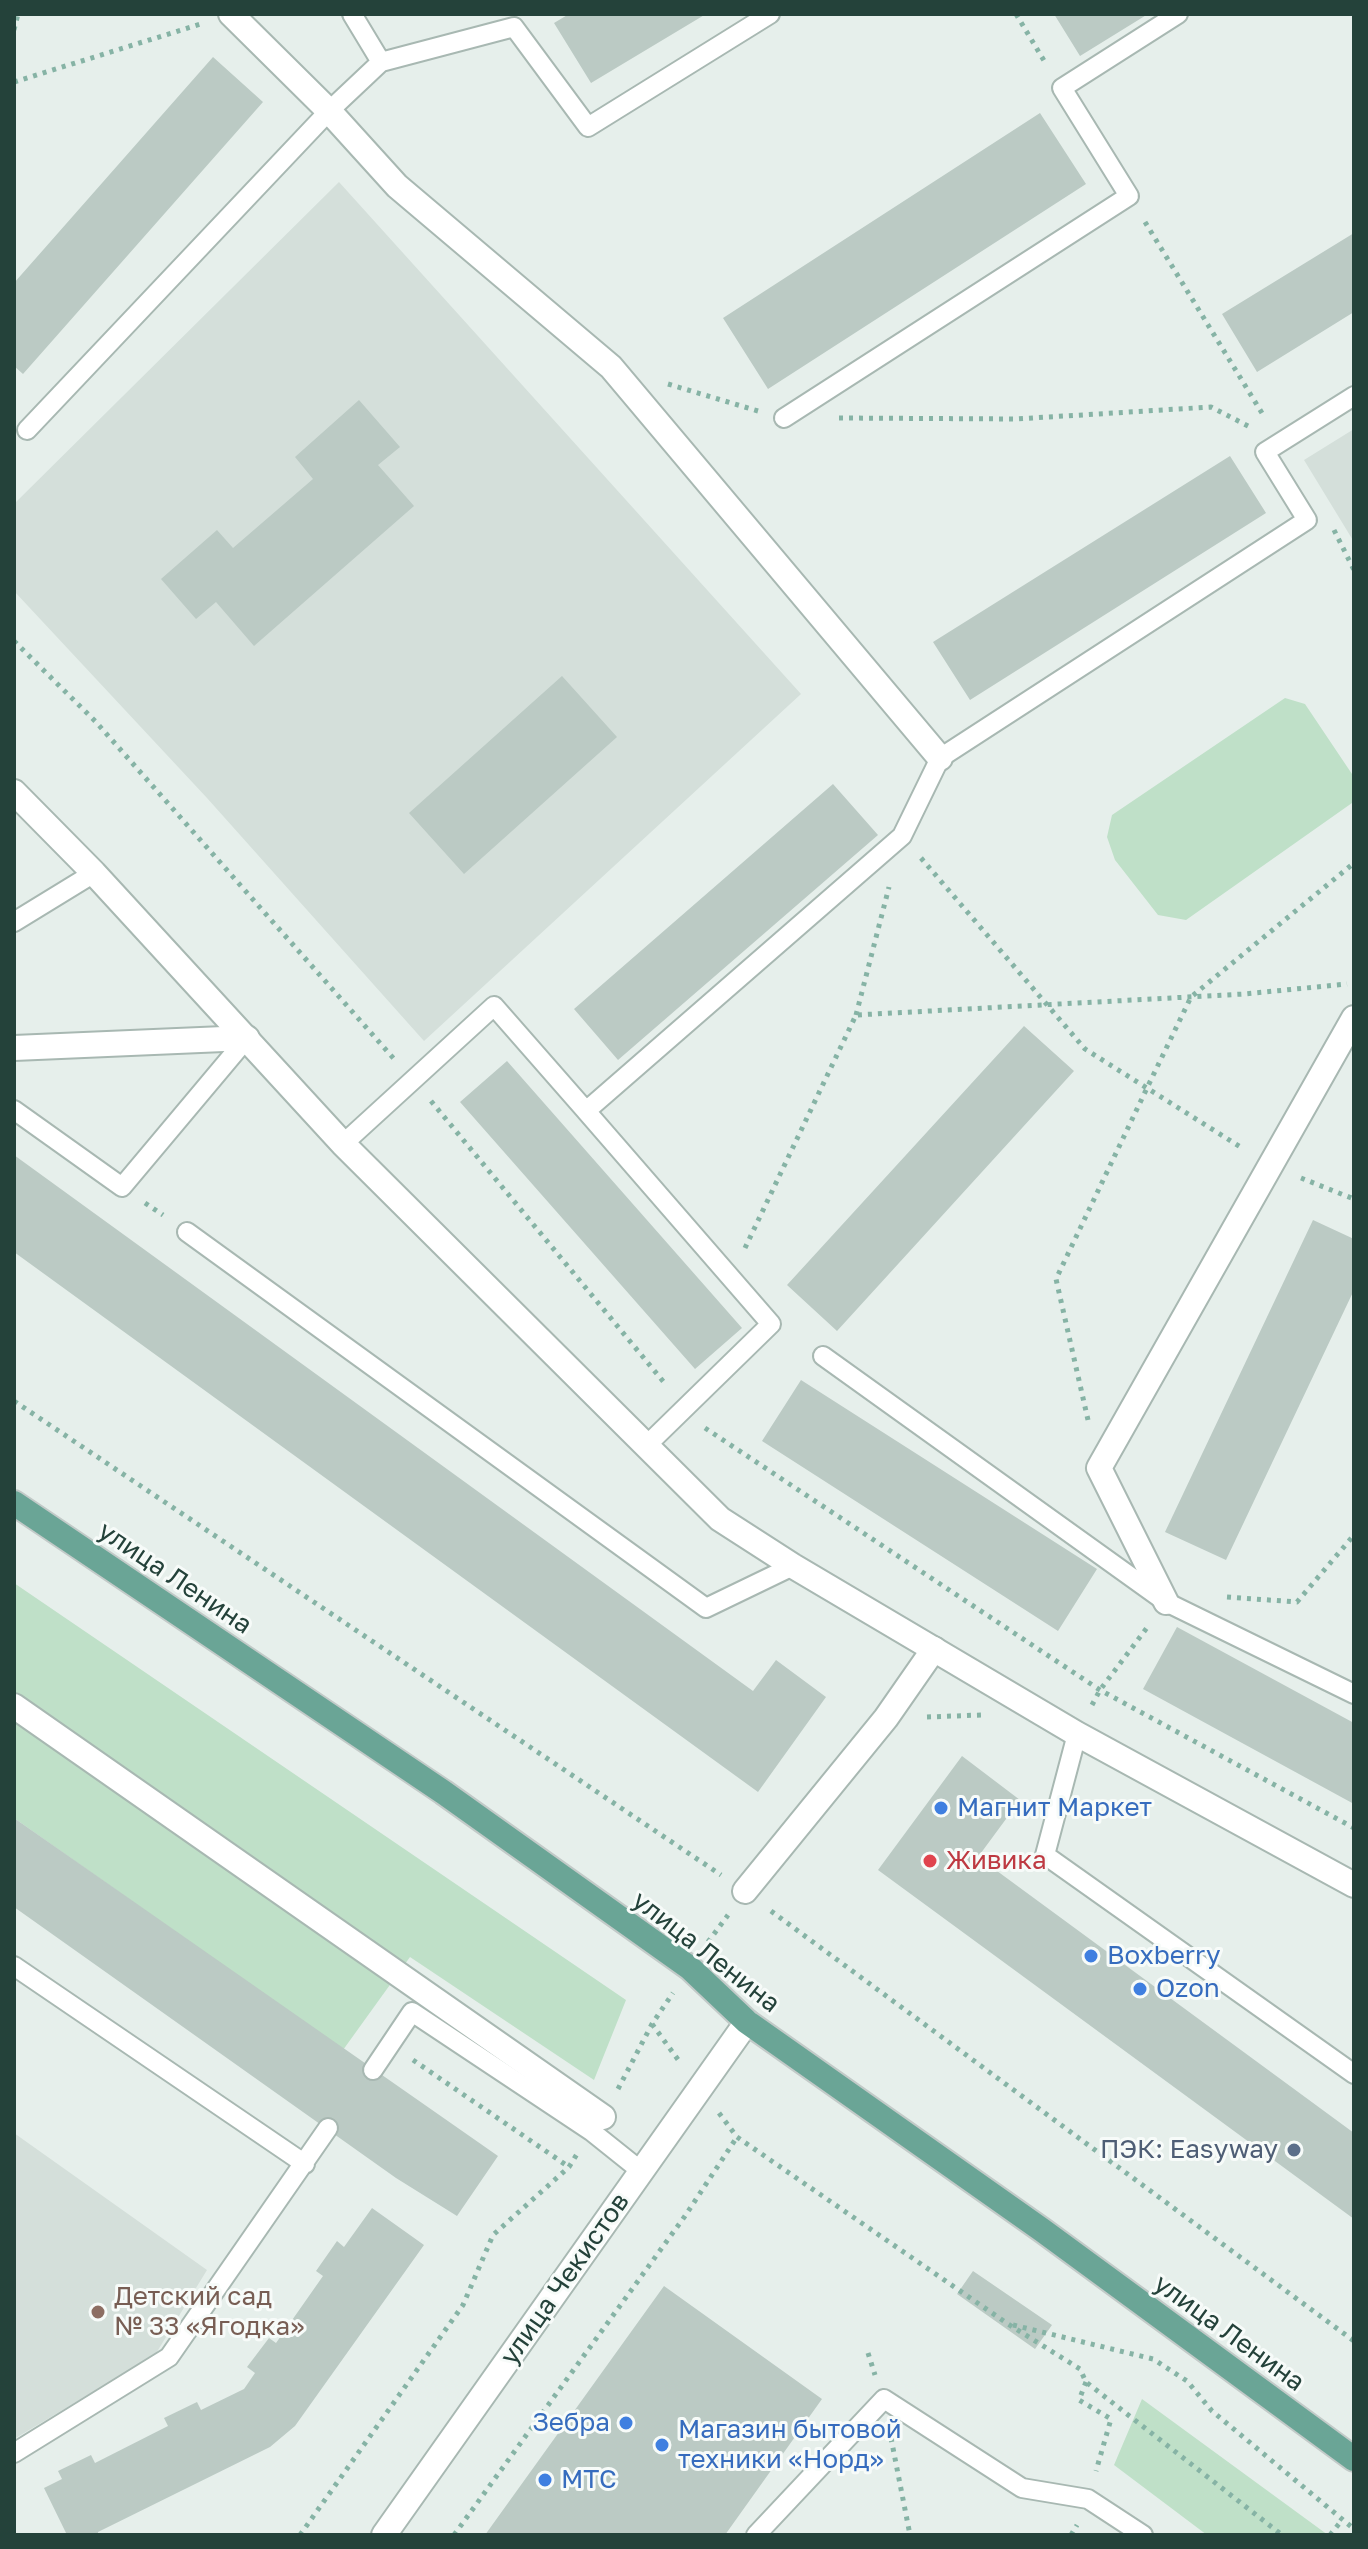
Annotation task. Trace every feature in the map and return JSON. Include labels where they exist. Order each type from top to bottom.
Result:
[{"type":"main road","name":"улица Ленина","points":[[14,1503],[443,1792],[690,1968],[747,2022],[1042,2230],[1354,2459]]},
{"type":"street","points":[[231,14],[329,111],[397,186],[611,367],[940,758]]},
{"type":"street","points":[[14,792],[94,873],[343,1144],[720,1519],[793,1566],[1077,1734],[1354,1885]]},
{"type":"street","points":[[1166,1602],[1099,1468],[1354,1018]]},
{"type":"street","points":[[14,1048],[247,1038]]},
{"type":"street","points":[[745,1891],[886,1718],[934,1649]]},
{"type":"street","points":[[14,1706],[597,2124]]},
{"type":"street","name":"улица Чекистов","points":[[384,2535],[747,2022]]},
{"type":"lane","points":[[352,14],[381,62]]},
{"type":"lane","points":[[27,430],[329,111],[381,62],[514,27],[588,127],[770,14]]},
{"type":"lane","points":[[784,418],[1129,196],[1062,88],[1178,14]]},
{"type":"lane","points":[[586,1111],[902,836],[940,758],[1307,520],[1265,452],[1354,396]]},
{"type":"lane","points":[[14,922],[94,873]]},
{"type":"lane","points":[[343,1144],[494,1006],[771,1324],[646,1446]]},
{"type":"lane","points":[[14,1110],[122,1187],[247,1038]]},
{"type":"lane","points":[[187,1232],[706,1608],[793,1566]]},
{"type":"lane","points":[[823,1356],[1166,1602],[1354,1694]]},
{"type":"lane","points":[[1077,1734],[1045,1855],[1354,2074]]},
{"type":"lane","points":[[14,1966],[305,2164]]},
{"type":"lane","points":[[373,2070],[412,2012],[597,2124],[641,2171]]},
{"type":"lane","points":[[14,2453],[169,2357],[328,2128]]},
{"type":"lane","points":[[756,2535],[884,2399],[1022,2488],[1088,2499],[1143,2535]]},
{"type":"path","points":[[14,30],[18,14]]},
{"type":"path","points":[[14,82],[231,14]]},
{"type":"path","points":[[1016,14],[1062,88]]},
{"type":"path","points":[[1129,196],[1280,443]]},
{"type":"path","points":[[611,367],[784,418],[1016,419],[1211,407],[1280,443]]},
{"type":"path","points":[[1333,529],[1354,570]]},
{"type":"path","points":[[14,641],[96,722],[413,1080],[692,1420],[1100,1690],[1354,1828]]},
{"type":"path","points":[[902,836],[1085,1049],[1271,1166],[1354,1199]]},
{"type":"path","points":[[741,1257],[856,1015],[902,836]]},
{"type":"path","points":[[1099,1468],[1056,1279],[1191,997],[1354,863]]},
{"type":"path","points":[[856,1015],[1191,997],[1354,984]]},
{"type":"path","points":[[122,1187],[187,1232]]},
{"type":"path","points":[[14,1401],[745,1891],[1354,2341]]},
{"type":"path","points":[[886,1718],[1044,1714]]},
{"type":"path","points":[[300,2535],[463,2305],[493,2235],[569,2167],[597,2124],[652,2024],[745,1891]]},
{"type":"path","points":[[652,2024],[737,2137],[1008,2324],[1080,2369],[1086,2382],[1282,2535]]},
{"type":"path","points":[[389,2044],[569,2167]]},
{"type":"path","points":[[454,2535],[685,2216],[737,2137]]},
{"type":"path","points":[[1008,2324],[1153,2359],[1187,2381],[1212,2411],[1354,2529]]},
{"type":"path","points":[[1086,2382],[1079,2400],[1111,2419],[1088,2499]]},
{"type":"path","points":[[1330,2535],[1342,2520]]},
{"type":"shaded area","points":[[339,182],[801,694],[424,1041],[207,798],[14,591],[14,504]]},
{"type":"shaded area","points":[[1354,429],[1354,542],[1304,460]]},
{"type":"shaded area","name":"Детский сад № 33 «Ягодка»","points":[[14,2133],[207,2270],[155,2355],[14,2439]]},
{"type":"green space","points":[[1285,698],[1305,704],[1354,777],[1352,803],[1186,920],[1158,915],[1115,860],[1107,837],[1112,815]]},
{"type":"green space","points":[[14,1583],[626,2000],[594,2080],[410,1957],[343,2050],[14,1818]]},
{"type":"green space","points":[[1142,2399],[1328,2535],[1207,2535],[1114,2465]]},
{"type":"building","points":[[569,14],[706,14],[591,83],[554,23]]},
{"type":"building","points":[[1054,14],[1148,14],[1080,56]]},
{"type":"building","points":[[213,57],[263,102],[23,374],[14,366],[14,283]]},
{"type":"building","points":[[1040,113],[1086,184],[768,389],[723,318]]},
{"type":"building","points":[[1354,233],[1354,312],[1257,372],[1222,314]]},
{"type":"building","points":[[359,400],[400,447],[378,465],[414,506],[254,646],[216,602],[196,619],[161,579],[217,530],[233,548],[313,479],[295,457]]},
{"type":"building","points":[[1230,456],[1266,513],[970,700],[933,642]]},
{"type":"building","points":[[562,676],[617,737],[464,874],[409,813]]},
{"type":"building","points":[[833,784],[878,835],[618,1060],[574,1009]]},
{"type":"building","points":[[1024,1026],[1074,1071],[837,1331],[787,1285]]},
{"type":"building","points":[[507,1061],[742,1328],[695,1369],[460,1102]]},
{"type":"building","points":[[14,1155],[753,1691],[776,1660],[826,1697],[758,1792],[14,1252]]},
{"type":"building","points":[[1313,1220],[1354,1239],[1354,1290],[1226,1560],[1165,1532]]},
{"type":"building","points":[[801,1380],[1097,1569],[1058,1631],[762,1441]]},
{"type":"building","points":[[1177,1627],[1354,1723],[1354,1804],[1143,1689]]},
{"type":"building","points":[[962,1756],[1020,1800],[978,1857],[1354,2133],[1354,2219],[878,1870]]},
{"type":"building","points":[[14,1818],[498,2156],[457,2216],[396,2178],[14,1907]]},
{"type":"building","points":[[372,2208],[424,2245],[295,2426],[270,2447],[98,2532],[98,2535],[67,2535],[44,2488],[62,2479],[58,2471],[91,2455],[95,2463],[168,2426],[164,2418],[197,2402],[201,2410],[244,2389],[255,2373],[247,2367],[269,2338],[276,2343],[323,2276],[316,2271],[337,2241],[344,2247]]},
{"type":"building","points":[[973,2271],[1052,2325],[1035,2349],[957,2294]]},
{"type":"building","points":[[664,2286],[822,2399],[725,2535],[485,2535]]},
{"type":"place","name":"Магнит Маркет","points":[[941,1808]]},
{"type":"place","name":"Живика","points":[[930,1861]]},
{"type":"place","name":"Boxberry","points":[[1091,1956]]},
{"type":"place","name":"Ozon","points":[[1140,1989]]},
{"type":"place","name":"ПЭК: Easyway","points":[[1294,2150]]},
{"type":"place","name":"Детский сад № 33 «Ягодка»","points":[[98,2312]]},
{"type":"place","name":"Зебра","points":[[626,2423]]},
{"type":"place","name":"Магазин бытовой техники «Норд»","points":[[662,2445]]},
{"type":"place","name":"МТС","points":[[545,2480]]}]
